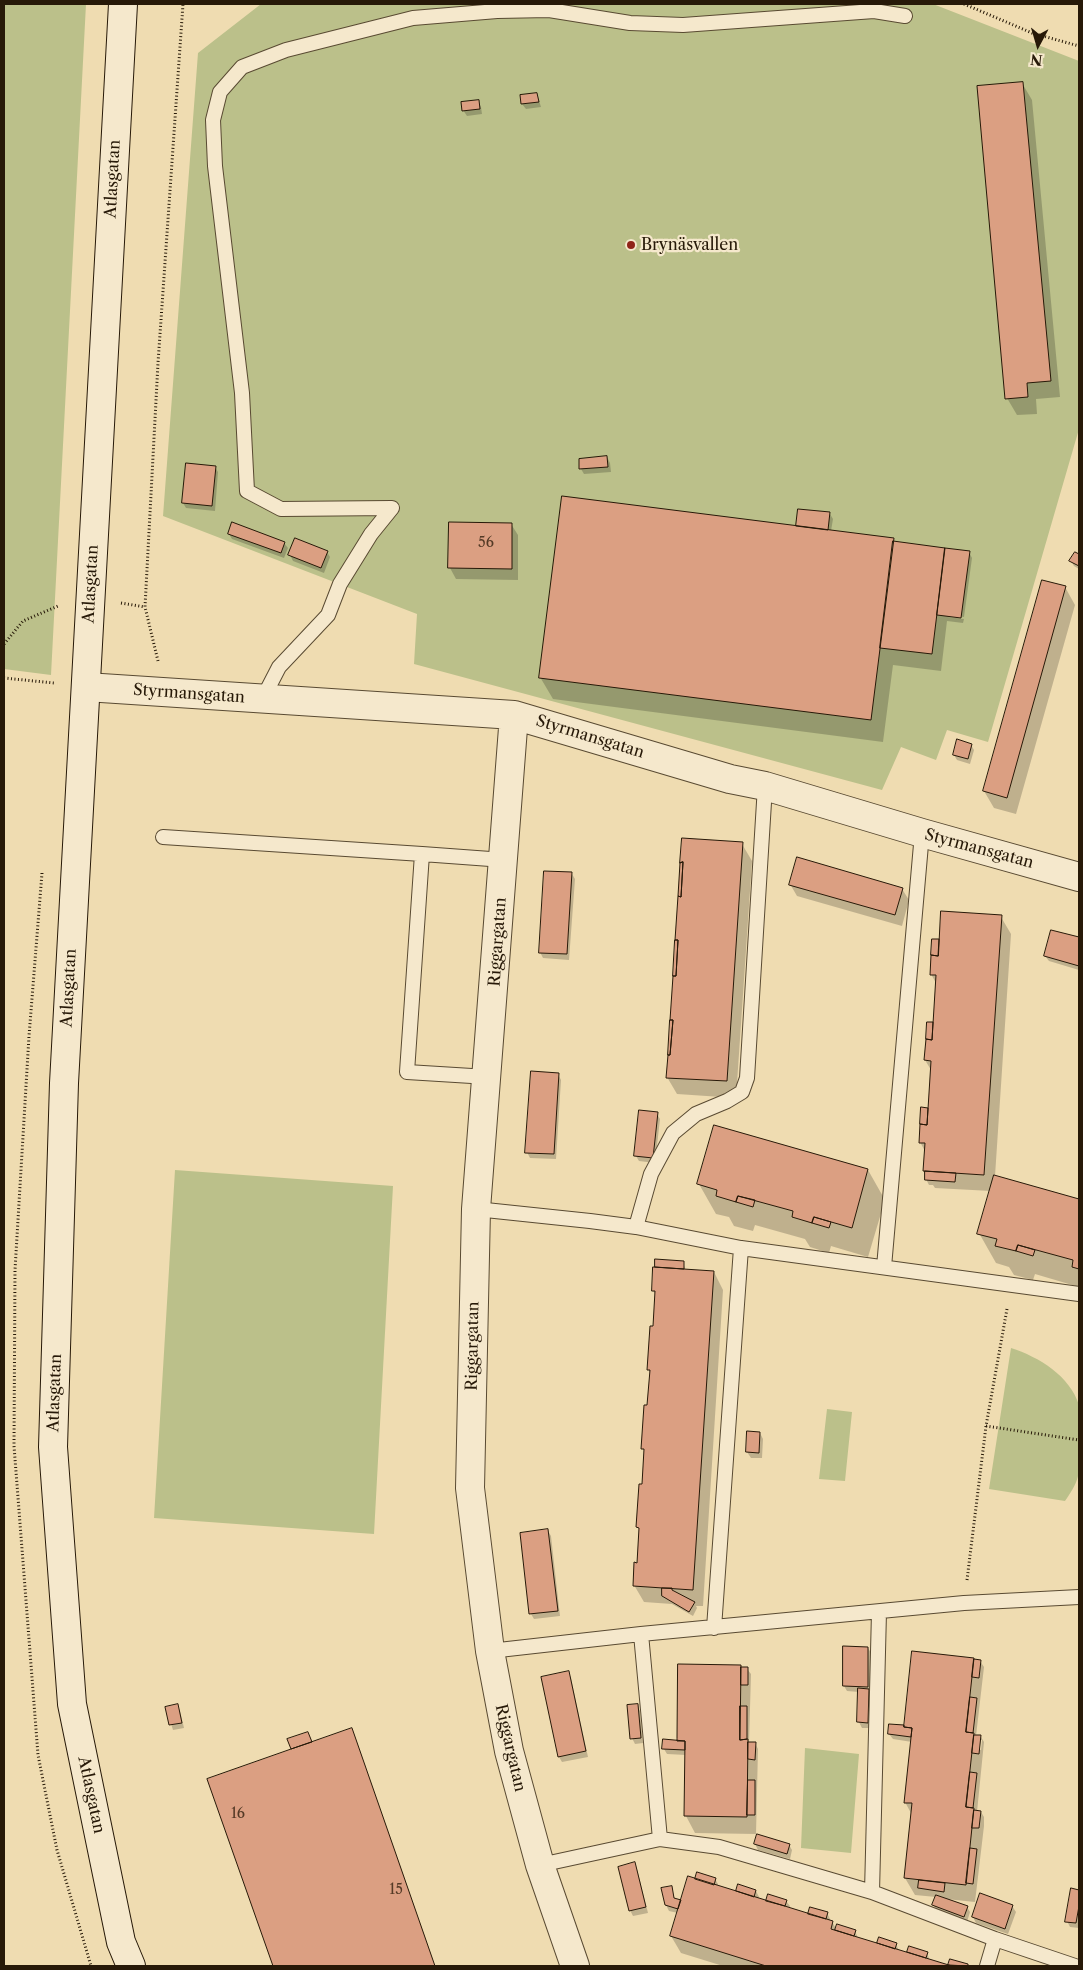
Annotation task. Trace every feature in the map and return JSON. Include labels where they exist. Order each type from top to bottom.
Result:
[{"type":"street","name":"Atlasgatan","points":[[123,4],[64,1083],[53,1447],[72,1704],[121,1942],[131,1966]]},
{"type":"street","name":"Styrmansgatan","points":[[86,687],[514,715],[730,779],[765,786],[1079,877]]},
{"type":"street","name":"Riggargatan","points":[[514,715],[488,1077],[476,1209],[470,1488],[490,1652],[509,1751],[540,1865],[575,1966]]},
{"type":"lane","points":[[263,698],[279,667],[328,615],[340,584],[372,534],[392,508],[281,509],[247,491],[242,393],[215,166],[213,120],[220,92],[242,67],[286,50],[413,18],[496,10],[549,10],[630,23],[683,24],[874,11],[905,16]]},
{"type":"lane","points":[[636,1227],[651,1174],[673,1133],[696,1114],[727,1101],[742,1092],[748,1078],[765,786]]},
{"type":"lane","points":[[884,1267],[922,833]]},
{"type":"lane","points":[[163,837],[504,860]]},
{"type":"lane","points":[[422,854],[407,1072],[488,1077]]},
{"type":"lane","points":[[476,1209],[636,1227],[741,1248],[1079,1294]]},
{"type":"lane","points":[[714,1628],[741,1248]]},
{"type":"lane","points":[[490,1652],[640,1634],[964,1603],[1079,1597]]},
{"type":"lane","points":[[872,1892],[879,1612]]},
{"type":"lane","points":[[640,1634],[660,1839]]},
{"type":"lane","points":[[540,1865],[660,1839],[720,1847],[872,1892],[995,1940],[1076,1966],[1079,1956]]},
{"type":"lane","points":[[987,1966],[995,1940]]},
{"type":"path","points":[[165,692],[145,607],[158,363],[183,4]]},
{"type":"path","points":[[964,4],[1032,33],[1079,46]]},
{"type":"path","points":[[4,644],[23,621],[62,604]]},
{"type":"path","points":[[4,678],[57,683]]},
{"type":"path","points":[[964,1603],[986,1426],[1011,1285]]},
{"type":"path","points":[[986,1426],[1079,1440]]},
{"type":"green space","points":[[4,4],[86,4],[51,675],[4,669]]},
{"type":"green space","name":"Brynäsvallen","points":[[261,4],[933,4],[1079,61],[1079,429],[988,742],[947,730],[936,760],[901,747],[882,790],[414,664],[417,614],[163,516],[198,53]]},
{"type":"green space","points":[[175,1170],[393,1186],[374,1534],[154,1518]]},
{"type":"green space","points":[[1011,1348],[1042,1362],[1052,1369],[1069,1385],[1079,1405],[1078,1474],[1077,1480],[1065,1501],[989,1489]]},
{"type":"green space","points":[[827,1409],[852,1412],[845,1481],[819,1479]]},
{"type":"green space","points":[[805,1748],[859,1754],[851,1853],[801,1848]]},
{"type":"building","points":[[1023,82],[1051,381],[1027,383],[1028,397],[1005,399],[977,86]]},
{"type":"building","points":[[537,93],[539,102],[521,104],[520,95]]},
{"type":"building","points":[[479,100],[480,109],[462,111],[461,102]]},
{"type":"building","points":[[607,456],[608,467],[579,469],[579,459]]},
{"type":"building","points":[[186,463],[216,466],[212,506],[182,503]]},
{"type":"building","points":[[562,496],[894,538],[871,720],[539,678]]},
{"type":"building","points":[[798,509],[830,512],[828,530],[796,526]]},
{"type":"building","points":[[232,522],[285,542],[281,553],[228,534]]},
{"type":"building","points":[[449,522],[512,523],[512,569],[448,568]]},
{"type":"building","points":[[295,538],[328,551],[321,568],[288,555]]},
{"type":"building","points":[[893,541],[945,548],[932,654],[880,648]]},
{"type":"building","points":[[945,548],[970,551],[961,618],[937,615]]},
{"type":"building","points":[[1075,552],[1079,554],[1079,566],[1069,561]]},
{"type":"building","points":[[1042,580],[1066,586],[1007,798],[983,791]]},
{"type":"building","points":[[957,739],[972,744],[968,759],[953,755]]},
{"type":"building","points":[[682,838],[743,842],[727,1081],[666,1078],[673,1020],[670,1020],[673,976],[676,976],[678,940],[675,940],[678,896],[681,897],[683,862],[680,863]]},
{"type":"building","points":[[797,857],[903,888],[895,915],[789,885]]},
{"type":"building","points":[[683,862],[681,897],[678,896],[680,863]]},
{"type":"building","points":[[544,871],[572,872],[567,954],[539,953]]},
{"type":"building","points":[[941,911],[1002,915],[984,1175],[923,1171],[925,1143],[919,1143],[920,1124],[927,1125],[931,1061],[924,1060],[926,1039],[932,1040],[936,975],[930,975],[931,955],[938,956]]},
{"type":"building","points":[[1051,930],[1079,937],[1079,966],[1044,956]]},
{"type":"building","points":[[932,939],[939,939],[938,956],[931,955]]},
{"type":"building","points":[[675,940],[678,940],[676,976],[673,976]]},
{"type":"building","points":[[670,1020],[673,1020],[670,1055],[668,1055]]},
{"type":"building","points":[[927,1022],[933,1022],[932,1040],[926,1039]]},
{"type":"building","points":[[531,1071],[559,1073],[554,1154],[525,1153]]},
{"type":"building","points":[[921,1107],[928,1108],[927,1125],[920,1124]]},
{"type":"building","points":[[639,1110],[658,1112],[653,1158],[634,1156]]},
{"type":"building","points":[[714,1125],[868,1169],[852,1228],[814,1217],[812,1223],[792,1217],[793,1211],[738,1196],[736,1202],[716,1196],[717,1190],[697,1184]]},
{"type":"building","points":[[925,1171],[956,1173],[955,1182],[925,1180]]},
{"type":"building","points":[[994,1175],[1079,1199],[1079,1269],[1072,1267],[1073,1260],[1018,1245],[1016,1251],[995,1246],[997,1239],[977,1234]]},
{"type":"building","points":[[738,1196],[755,1200],[753,1207],[736,1202]]},
{"type":"building","points":[[814,1217],[831,1222],[829,1228],[812,1223]]},
{"type":"building","points":[[1018,1245],[1035,1250],[1033,1256],[1016,1251]]},
{"type":"building","points":[[655,1259],[684,1261],[684,1269],[655,1267]]},
{"type":"building","points":[[653,1267],[714,1271],[693,1590],[633,1586],[634,1562],[637,1563],[639,1528],[636,1527],[639,1484],[642,1484],[644,1449],[641,1449],[644,1405],[647,1405],[650,1370],[647,1370],[650,1326],[653,1326],[655,1291],[652,1291]]},
{"type":"building","points":[[747,1431],[760,1432],[759,1453],[746,1452]]},
{"type":"building","points":[[548,1529],[558,1611],[529,1614],[520,1533]]},
{"type":"building","points":[[662,1588],[672,1588],[672,1590],[695,1602],[689,1612],[662,1596]]},
{"type":"building","points":[[843,1646],[868,1647],[868,1687],[843,1686]]},
{"type":"building","points":[[912,1651],[974,1658],[966,1732],[974,1733],[966,1807],[974,1808],[966,1885],[904,1878],[912,1803],[904,1803],[912,1728],[904,1727]]},
{"type":"building","points":[[974,1659],[981,1660],[979,1678],[972,1677]]},
{"type":"building","points":[[678,1664],[741,1665],[740,1740],[748,1739],[747,1817],[684,1816],[685,1741],[677,1741]]},
{"type":"building","points":[[741,1667],[748,1667],[748,1685],[741,1685]]},
{"type":"building","points":[[569,1671],[586,1751],[558,1757],[541,1677]]},
{"type":"building","points":[[858,1688],[869,1689],[868,1723],[857,1722]]},
{"type":"building","points":[[970,1697],[977,1698],[973,1733],[966,1732]]},
{"type":"building","points":[[178,1704],[182,1723],[169,1725],[165,1707]]},
{"type":"building","points":[[638,1704],[641,1738],[630,1739],[627,1705]]},
{"type":"building","points":[[740,1706],[747,1706],[747,1739],[740,1740]]},
{"type":"building","points":[[889,1724],[904,1725],[904,1727],[912,1728],[911,1737],[888,1734]]},
{"type":"building","points":[[352,1728],[435,1966],[273,1966],[207,1779]]},
{"type":"building","points":[[308,1732],[312,1742],[291,1749],[287,1739]]},
{"type":"building","points":[[974,1735],[981,1735],[979,1754],[972,1753]]},
{"type":"building","points":[[663,1739],[685,1741],[685,1750],[662,1749]]},
{"type":"building","points":[[748,1742],[756,1742],[755,1760],[748,1759]]},
{"type":"building","points":[[970,1772],[977,1773],[973,1808],[966,1807]]},
{"type":"building","points":[[748,1780],[755,1780],[755,1815],[747,1815]]},
{"type":"building","points":[[974,1810],[981,1811],[979,1828],[972,1828]]},
{"type":"building","points":[[757,1834],[790,1844],[787,1854],[754,1844]]},
{"type":"building","points":[[970,1848],[977,1849],[973,1884],[966,1883]]},
{"type":"building","points":[[635,1862],[646,1907],[629,1911],[618,1867]]},
{"type":"building","points":[[697,1872],[716,1878],[714,1885],[695,1879]]},
{"type":"building","points":[[688,1876],[833,1921],[831,1929],[952,1966],[766,1966],[670,1936]]},
{"type":"building","points":[[919,1880],[945,1883],[944,1892],[918,1888]]},
{"type":"building","points":[[738,1884],[756,1890],[754,1897],[736,1891]]},
{"type":"building","points":[[672,1886],[674,1898],[681,1900],[678,1909],[665,1905],[661,1888]]},
{"type":"building","points":[[1071,1888],[1079,1890],[1076,1923],[1065,1922]]},
{"type":"building","points":[[980,1893],[1013,1905],[1005,1929],[972,1917]]},
{"type":"building","points":[[768,1894],[787,1900],[785,1906],[766,1901]]},
{"type":"building","points":[[936,1895],[968,1906],[964,1917],[932,1905]]},
{"type":"building","points":[[810,1907],[828,1912],[826,1919],[808,1914]]},
{"type":"building","points":[[837,1924],[856,1930],[854,1936],[835,1930]]},
{"type":"building","points":[[879,1937],[897,1943],[895,1949],[877,1943]]},
{"type":"building","points":[[909,1946],[928,1952],[926,1958],[907,1952]]},
{"type":"building","points":[[950,1959],[968,1964],[968,1966],[948,1965]]},
{"type":"place","name":"Brynäsvallen","points":[[631,245]]}]
